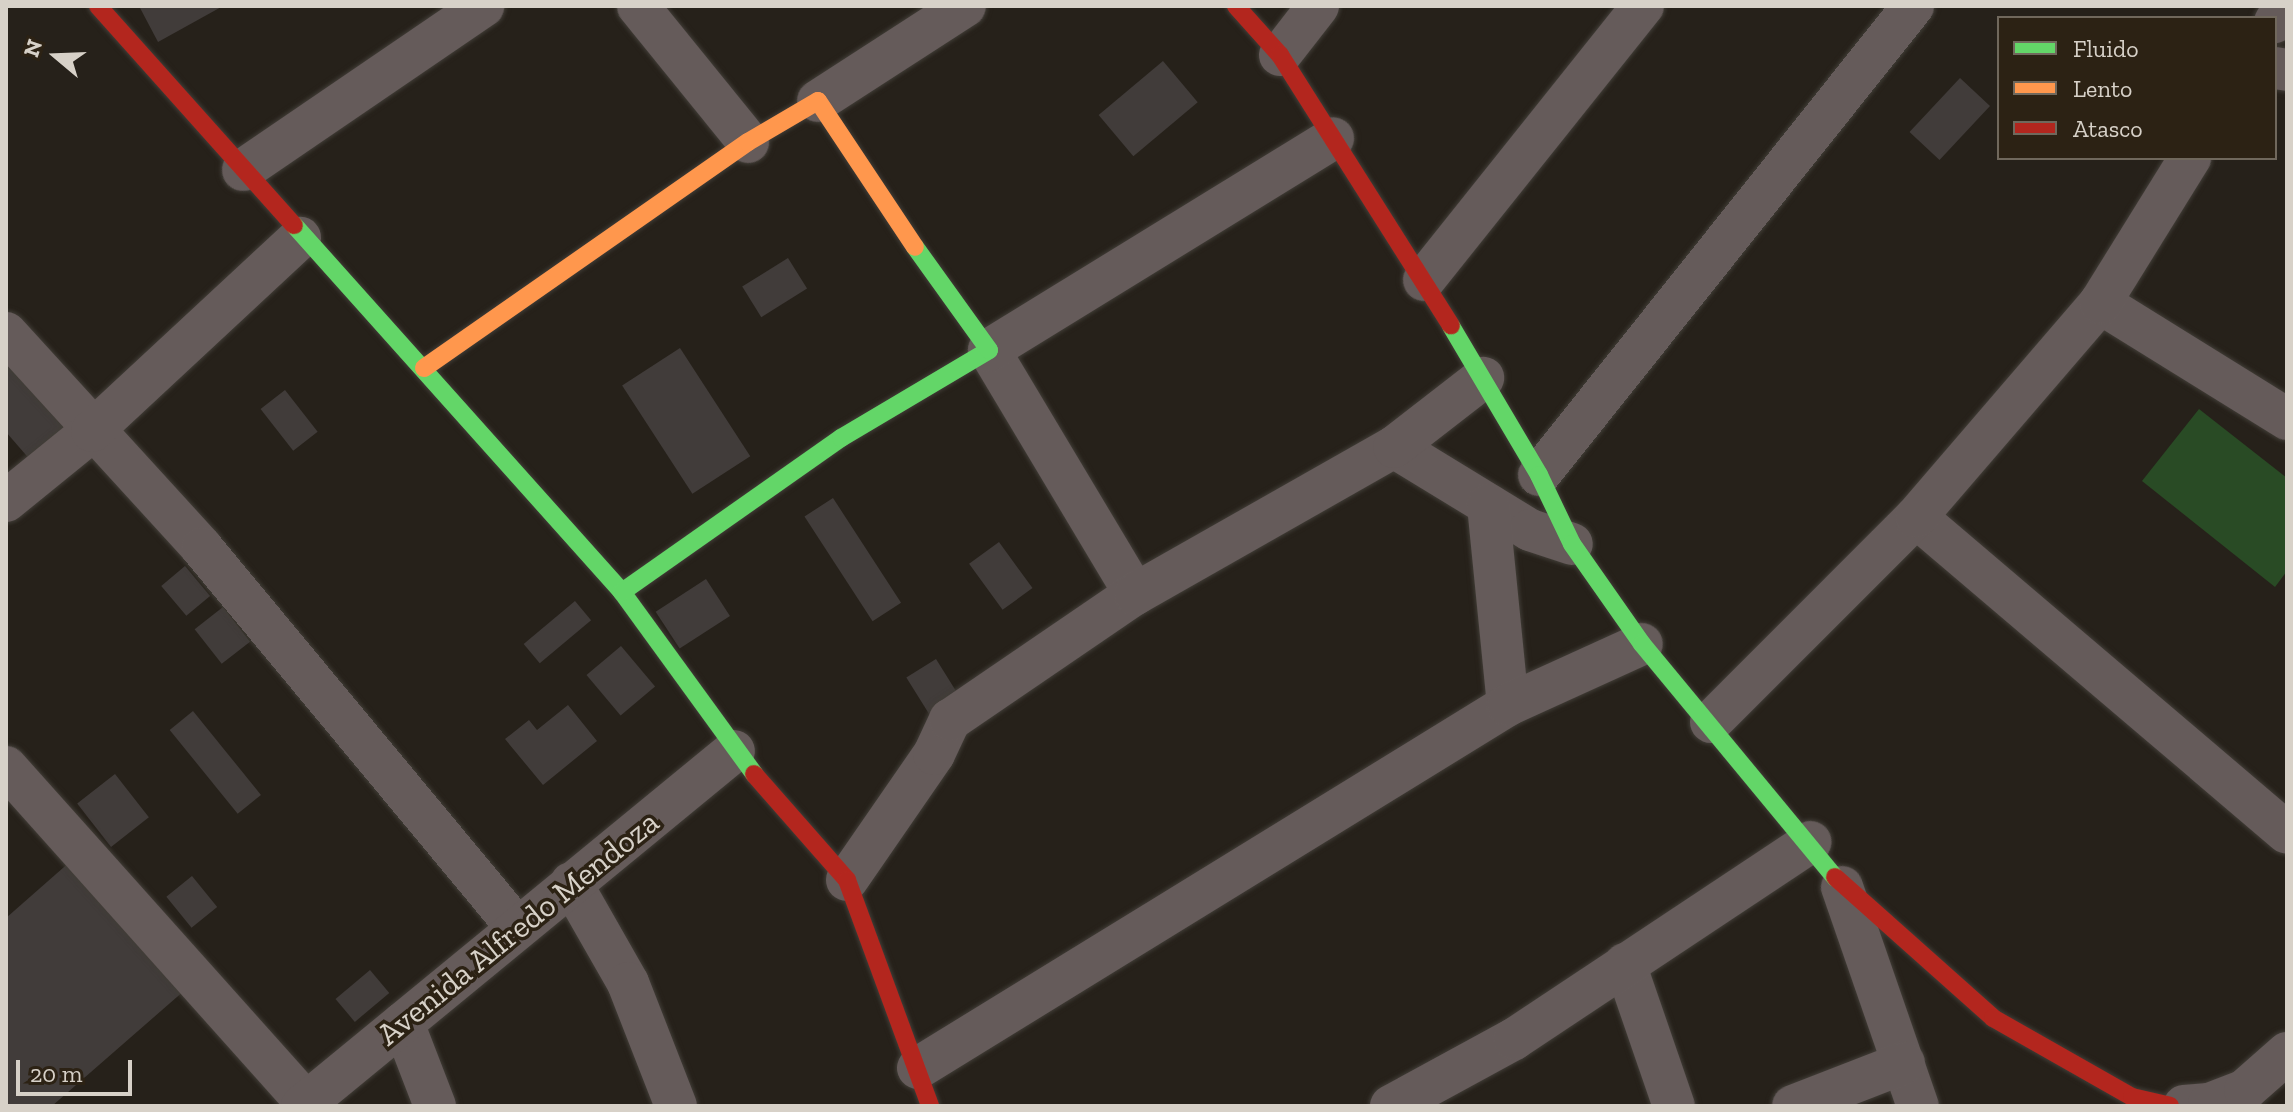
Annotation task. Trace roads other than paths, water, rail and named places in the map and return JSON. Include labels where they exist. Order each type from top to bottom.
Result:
[{"type":"street","points":[[98,6],[300,238],[424,368],[622,592],[734,751],[847,880],[924,1087],[1508,705],[1642,644]]},
{"type":"street","points":[[243,170],[483,6]]},
{"type":"street","points":[[638,6],[748,142]]},
{"type":"street","points":[[424,368],[748,142],[818,101],[965,6]]},
{"type":"street","points":[[1236,6],[1280,55],[1424,280],[1539,475],[1572,544],[1642,644],[1811,842],[1842,887],[1993,1018],[2137,1103]]},
{"type":"street","points":[[1280,55],[1318,6]]},
{"type":"street","points":[[1424,280],[1643,6]]},
{"type":"street","points":[[1539,475],[1913,6]]},
{"type":"street","points":[[818,101],[856,165],[989,350],[1135,594]]},
{"type":"street","points":[[622,592],[841,438],[1333,138]]},
{"type":"street","points":[[1711,722],[1916,517],[2100,303],[2189,160]]},
{"type":"street","points":[[6,501],[92,431],[300,238]]},
{"type":"street","points":[[2100,303],[2287,419]]},
{"type":"street","points":[[6,333],[92,431],[202,548],[518,928]]},
{"type":"street","points":[[847,880],[934,754],[950,720],[1135,594],[1394,447],[1483,378]]},
{"type":"street","points":[[1394,447],[1530,530],[1572,544]]},
{"type":"street","points":[[1488,505],[1508,705]]},
{"type":"street","points":[[1916,517],[2287,833]]},
{"type":"street","name":"Avenida Alfredo Mendoza","points":[[304,1104],[734,751]]},
{"type":"street","points":[[6,767],[304,1104]]},
{"type":"street","points":[[1412,1102],[1514,1039],[1811,842]]},
{"type":"street","points":[[571,883],[628,983],[676,1106]]},
{"type":"street","points":[[1842,887],[1918,1106]]},
{"type":"street","points":[[1625,964],[1674,1106]]},
{"type":"street","points":[[403,1023],[435,1106]]},
{"type":"street","points":[[2184,1106],[2262,1098],[2287,1053]]},
{"type":"street","points":[[1793,1106],[1904,1063]]}]
